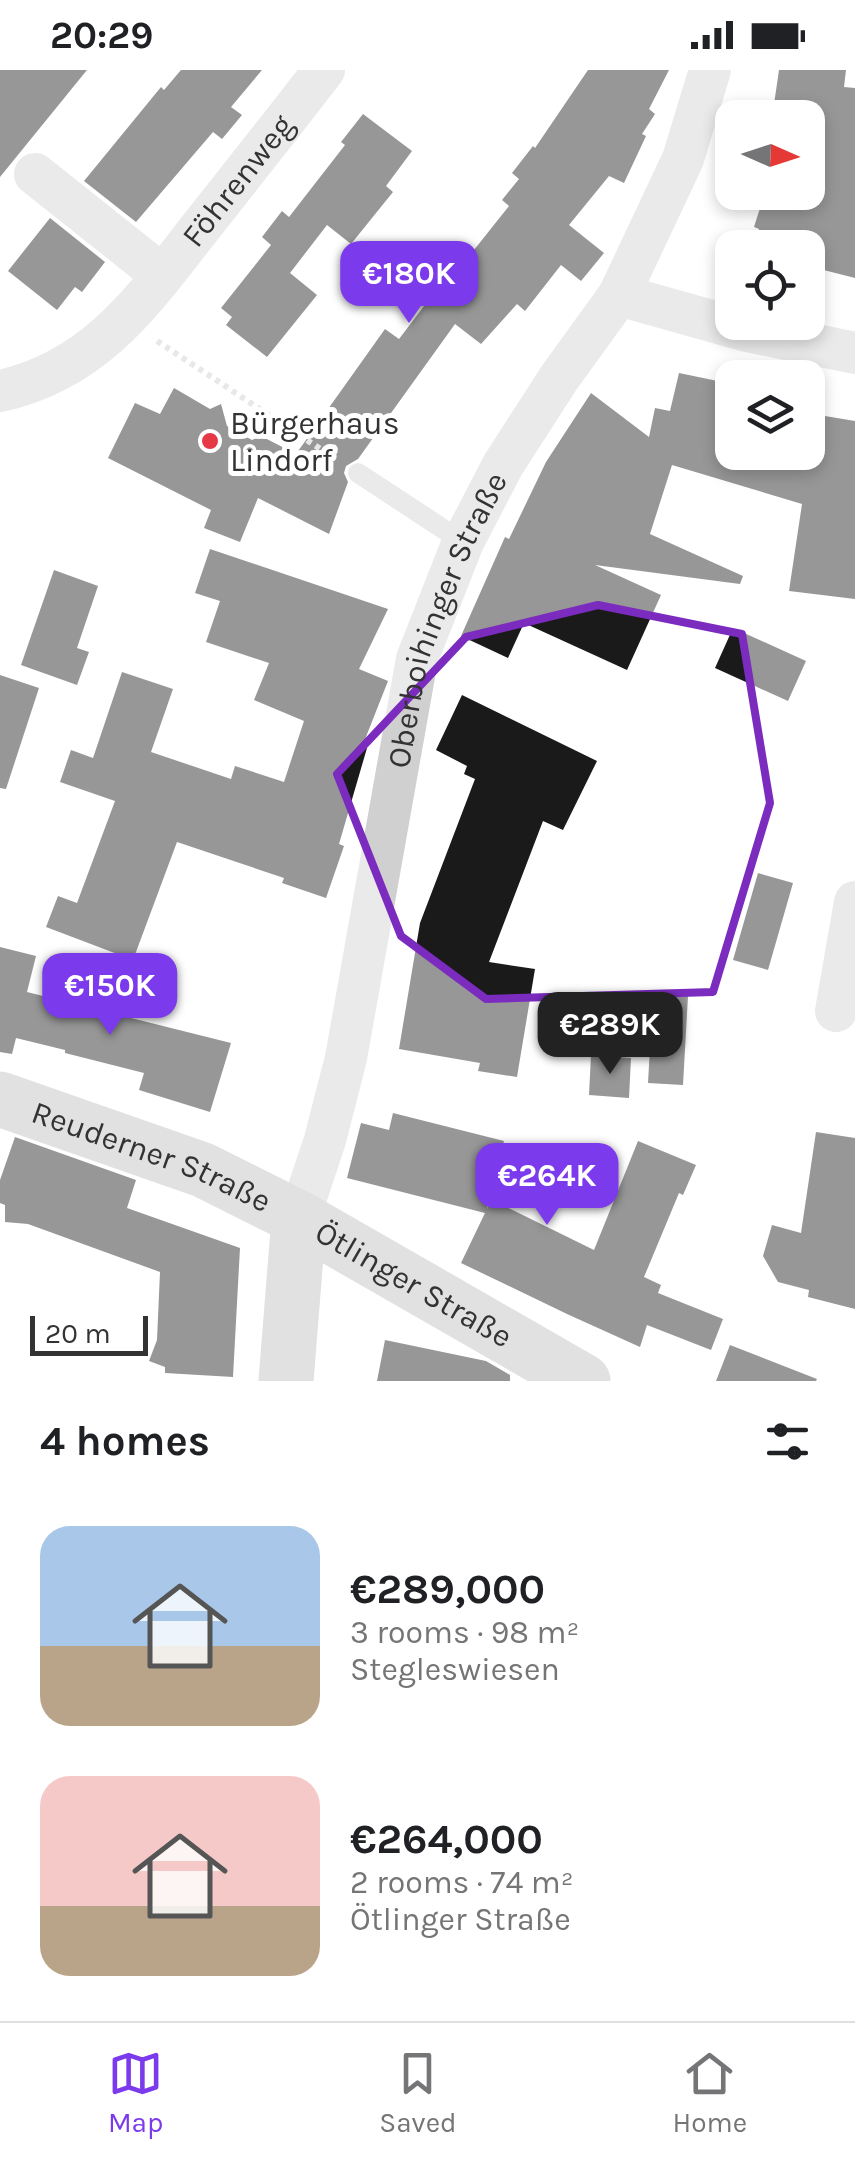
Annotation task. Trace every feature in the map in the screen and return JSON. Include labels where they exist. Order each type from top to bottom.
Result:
[{"type":"street","name":"Oberboihinger Straße","points":[[300,1218],[346,1058],[417,660],[464,542],[512,450],[619,295],[683,159],[710,70]]},
{"type":"street","name":"Föhrenweg","points":[[0,391],[29,385],[85,356],[126,321],[309,75]]},
{"type":"street","name":"Föhrenweg","points":[[35,174],[162,275]]},
{"type":"street","points":[[619,295],[747,330],[855,353]]},
{"type":"street","points":[[836,1012],[855,902]]},
{"type":"street","name":"Reuderner Straße","points":[[0,1098],[204,1170],[300,1218]]},
{"type":"street","points":[[286,1381],[300,1218]]},
{"type":"street","name":"Ötlinger Straße","points":[[300,1218],[583,1381]]},
{"type":"lane","points":[[358,473],[464,542]]},
{"type":"path","points":[[126,321],[358,473]]},
{"type":"highlighted area","points":[[598,605],[742,634],[770,803],[713,992],[486,999],[401,936],[337,774],[466,637]]},
{"type":"building","points":[[0,70],[87,70],[0,177]]},
{"type":"building","points":[[181,70],[262,70],[231,107],[242,115],[222,139],[213,132],[136,222],[84,181],[161,87],[164,90]]},
{"type":"building","points":[[588,70],[669,70],[649,109],[655,114],[642,134],[646,136],[624,183],[609,176],[569,225],[604,253],[581,281],[561,265],[525,311],[517,304],[481,344],[455,324],[358,459],[346,466],[348,482],[329,534],[258,498],[240,542],[204,528],[211,510],[108,458],[135,403],[160,414],[174,388],[210,409],[221,404],[227,426],[252,440],[261,436],[296,454],[385,329],[399,339],[450,272],[454,275],[509,206],[502,200],[519,179],[512,173],[535,148]]},
{"type":"building","points":[[779,70],[846,70],[844,87],[855,88],[855,278],[825,270],[825,230],[754,227],[759,210],[825,210],[825,100],[775,100]]},
{"type":"building","points":[[363,114],[412,151],[386,186],[393,192],[351,244],[327,225],[290,273],[317,295],[267,357],[226,325],[232,317],[221,308],[271,245],[262,237],[282,211],[289,217],[345,145],[341,142]]},
{"type":"building","points":[[50,218],[105,262],[82,292],[75,287],[57,310],[8,271]]},
{"type":"building","points":[[679,373],[715,380],[715,470],[825,470],[825,416],[855,421],[855,599],[789,591],[802,504],[672,465],[650,534],[743,576],[740,584],[595,565],[661,595],[627,670],[524,623],[508,658],[461,636],[505,537],[509,539],[546,462],[591,393],[649,437],[655,408],[670,411]]},
{"type":"building","points":[[210,549],[388,609],[359,669],[388,681],[362,747],[367,748],[339,844],[344,846],[326,898],[282,883],[284,878],[177,842],[133,960],[46,927],[58,896],[77,903],[115,801],[60,782],[71,750],[93,758],[122,672],[173,689],[151,752],[231,779],[235,766],[284,782],[304,721],[254,700],[269,663],[206,642],[220,601],[195,593]]},
{"type":"building","points":[[54,570],[98,586],[77,648],[89,652],[77,685],[21,665]]},
{"type":"building","points":[[733,628],[806,661],[788,701],[715,668]]},
{"type":"building","points":[[0,675],[39,688],[6,789],[0,788]]},
{"type":"building","points":[[462,695],[597,761],[563,830],[543,821],[489,962],[535,969],[517,1077],[478,1071],[480,1063],[399,1049],[420,923],[475,779],[464,774],[467,766],[436,750]]},
{"type":"building","points":[[758,873],[793,883],[768,970],[733,960]]},
{"type":"building","points":[[0,947],[36,956],[27,992],[231,1043],[210,1112],[139,1090],[144,1073],[65,1050],[16,1038],[12,1054],[0,1052]]},
{"type":"building","points":[[653,994],[688,996],[683,1085],[648,1083]]},
{"type":"building","points":[[591,1055],[631,1058],[629,1098],[589,1095]]},
{"type":"building","points":[[393,1113],[504,1141],[487,1209],[492,1200],[594,1250],[638,1141],[696,1165],[683,1195],[679,1193],[644,1277],[661,1285],[658,1293],[723,1319],[711,1350],[647,1325],[640,1347],[461,1263],[485,1213],[347,1178],[361,1123],[389,1130]]},
{"type":"building","points":[[816,1132],[855,1138],[855,1309],[808,1297],[809,1290],[778,1282],[763,1256],[772,1225],[801,1233]]},
{"type":"building","points":[[15,1137],[136,1180],[127,1208],[240,1248],[233,1377],[165,1373],[165,1367],[149,1361],[157,1340],[160,1272],[28,1224],[5,1222],[0,1180]]},
{"type":"building","points":[[385,1340],[486,1361],[510,1375],[510,1381],[377,1381]]},
{"type":"building","points":[[730,1345],[817,1379],[716,1381]]},
{"type":"place","name":"Bürgerhaus Lindorf","points":[[210,441]]}]
